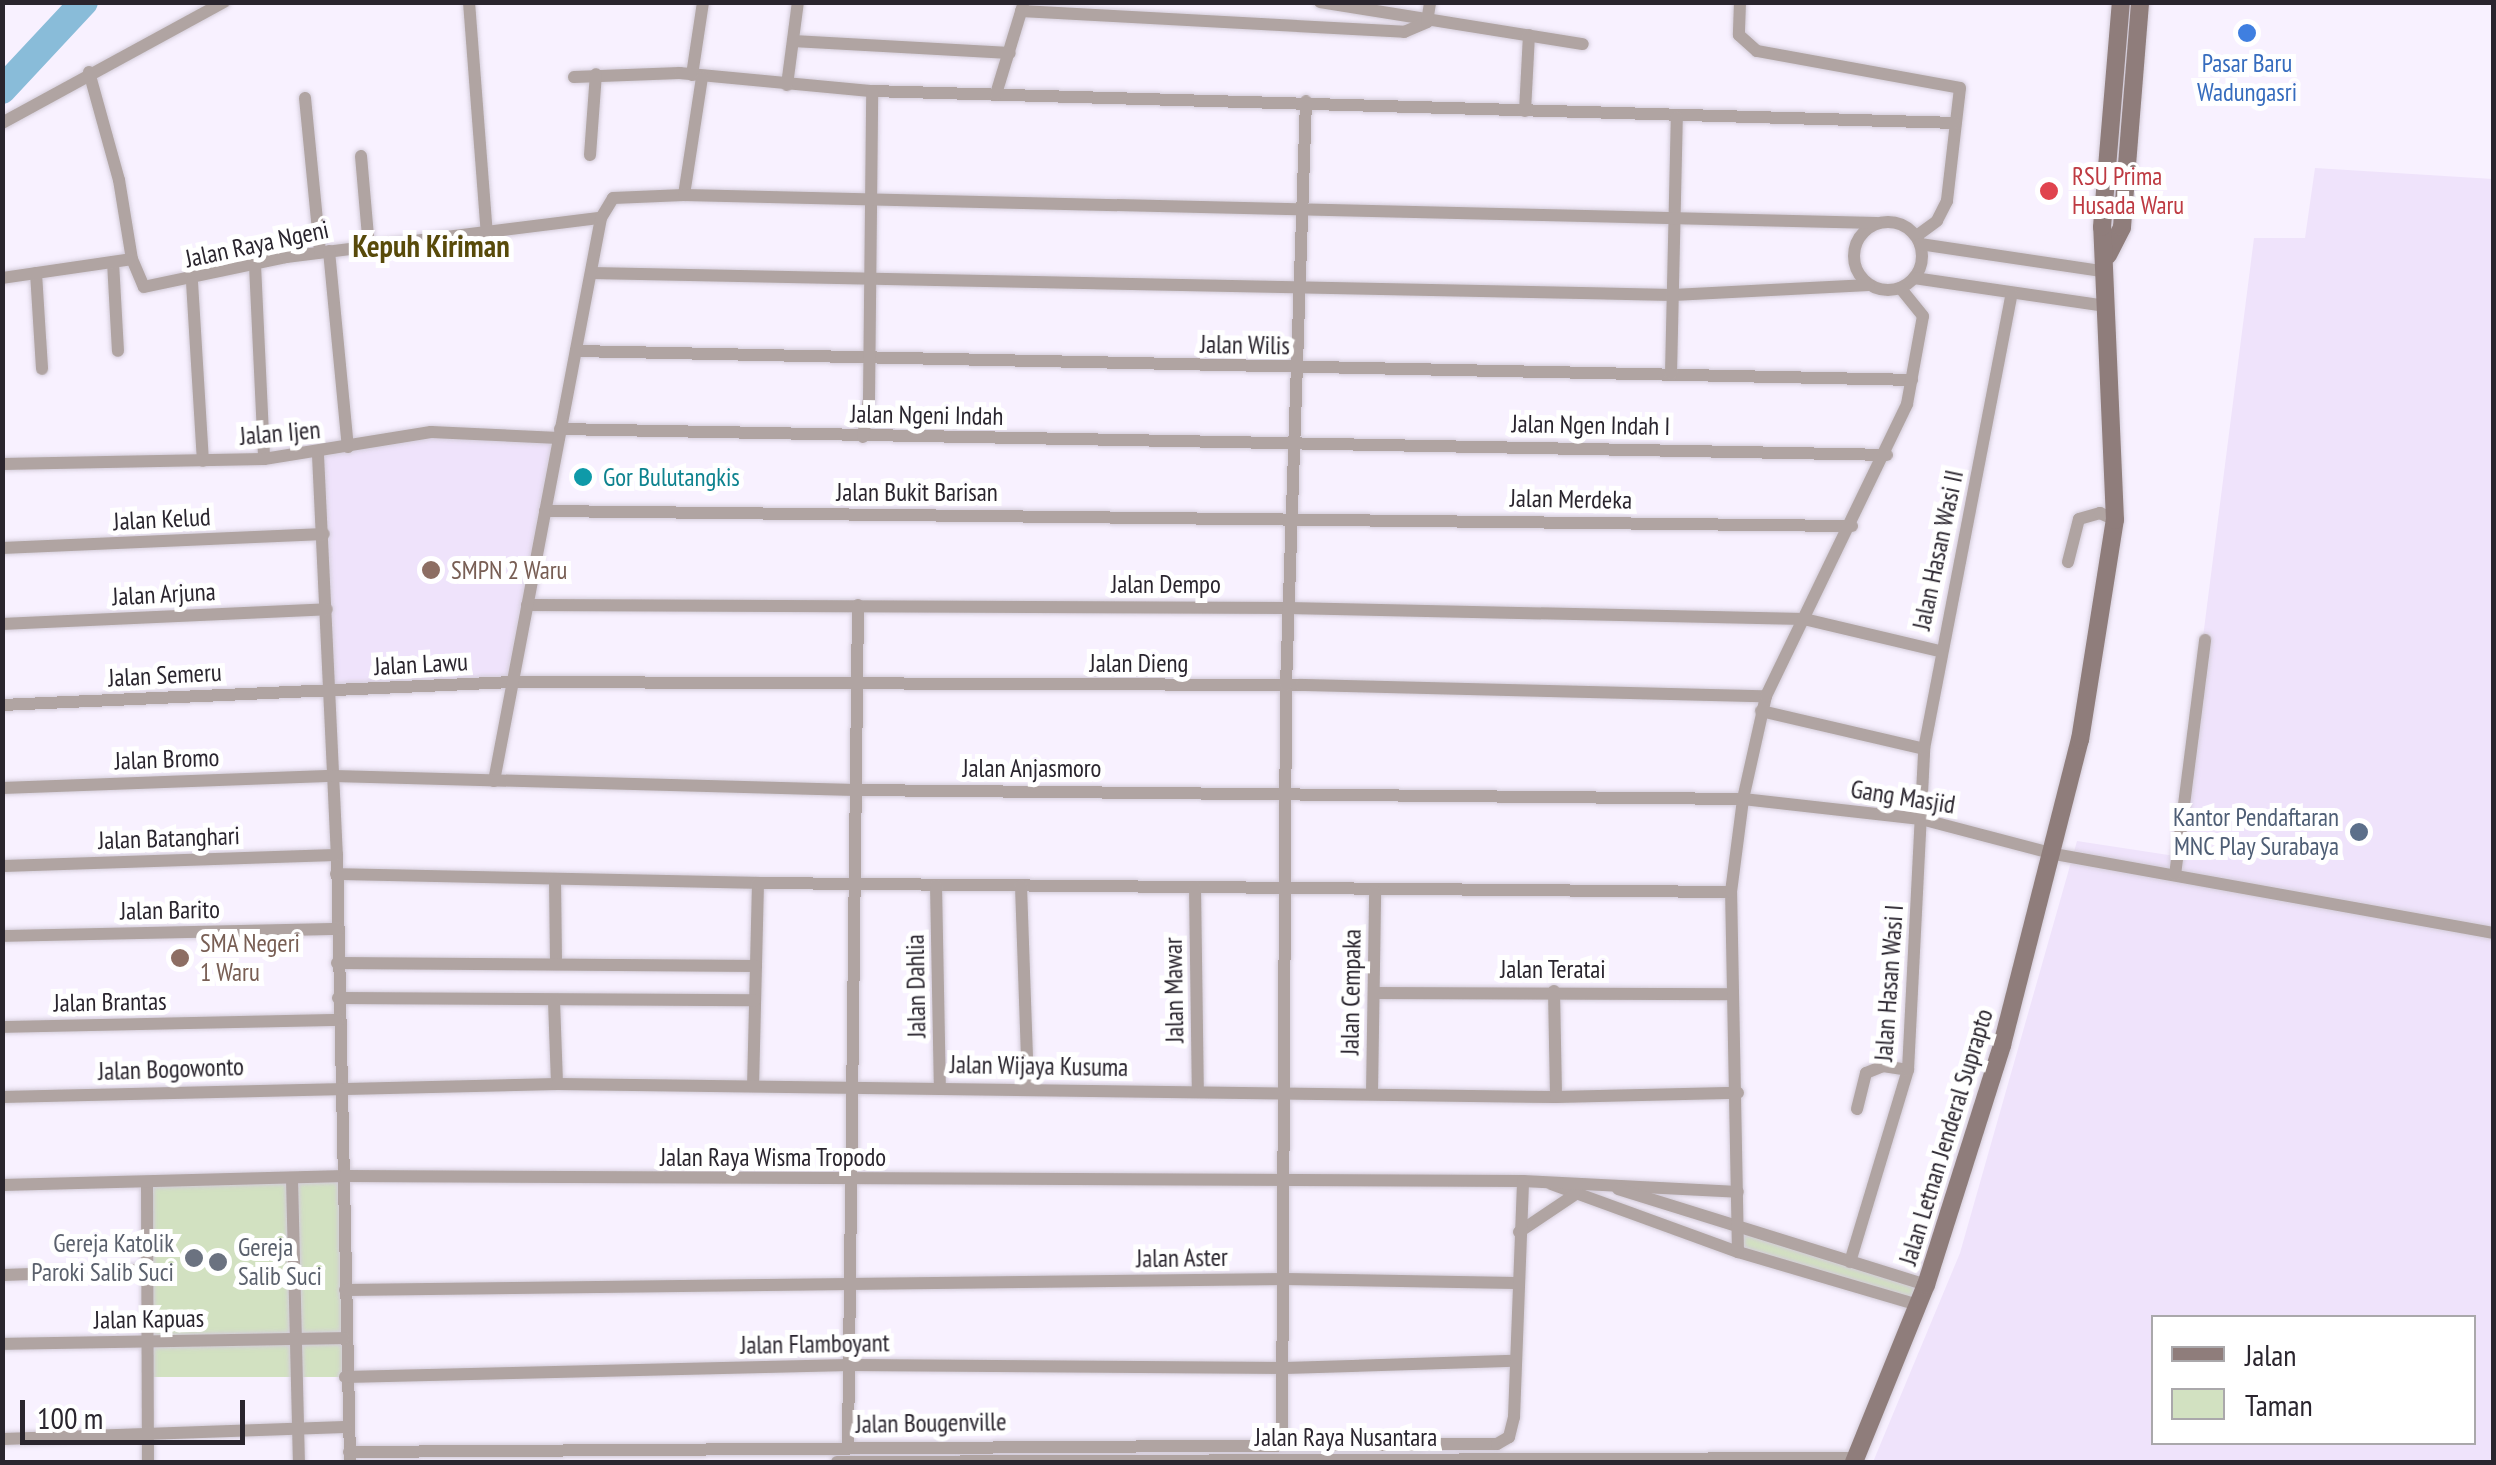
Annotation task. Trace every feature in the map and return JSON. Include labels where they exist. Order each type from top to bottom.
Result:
[{"type":"main road","points":[[2108,264],[2102,226],[2121,2]]},
{"type":"main road","points":[[2108,264],[2122,227],[2140,2]]},
{"type":"main road","name":"Jalan Letnan Jenderal Suprapto","points":[[1854,1460],[1926,1285],[2062,818],[2115,520],[2106,306],[2108,264]]},
{"type":"street","points":[[2,123],[88,72],[224,2]]},
{"type":"street","points":[[469,2],[487,234]]},
{"type":"street","points":[[684,194],[703,2]]},
{"type":"street","points":[[787,85],[798,2]]},
{"type":"street","points":[[1320,2],[1583,44]]},
{"type":"street","points":[[1427,22],[1430,2]]},
{"type":"street","points":[[1740,2],[1738,31],[1752,49],[1960,88],[1946,201],[1937,220],[1918,240],[1914,278]]},
{"type":"street","points":[[996,94],[1023,7],[1404,32],[1427,22]]},
{"type":"street","points":[[1525,110],[1529,36]]},
{"type":"street","points":[[793,41],[1010,53]]},
{"type":"street","points":[[2,278],[132,259],[120,180],[88,72]]},
{"type":"street","points":[[590,155],[596,74]]},
{"type":"street","points":[[574,77],[697,76],[872,91],[1955,123]]},
{"type":"street","points":[[863,437],[872,91]]},
{"type":"street","points":[[305,98],[348,447]]},
{"type":"street","points":[[1282,1442],[1286,685],[1290,516],[1300,369],[1306,101]]},
{"type":"street","points":[[1671,374],[1676,117]]},
{"type":"street","points":[[361,156],[369,247]]},
{"type":"street","points":[[494,780],[602,218],[618,197],[684,194],[870,202],[1303,207],[1898,223],[1918,240],[2108,264]]},
{"type":"street","name":"Jalan Raya Ngeni","points":[[132,259],[144,287],[192,282],[324,252],[602,218]]},
{"type":"street","points":[[1869,284],[1853,257],[1859,236],[1877,223]]},
{"type":"street","points":[[113,262],[118,351]]},
{"type":"street","points":[[254,266],[264,459]]},
{"type":"street","points":[[36,272],[42,369]]},
{"type":"street","points":[[591,273],[1672,295],[1869,284],[1900,288],[1924,316],[1912,380],[1887,455],[1766,696],[1736,799],[1731,892],[1738,1094],[1738,1252]]},
{"type":"street","points":[[1900,288],[1914,278],[2106,306]]},
{"type":"street","points":[[192,282],[203,461]]},
{"type":"street","name":"Jalan Hasan Wasi II","points":[[1922,819],[1924,749],[1939,651],[2012,294]]},
{"type":"street","name":"Jalan Wilis","points":[[576,351],[1912,380]]},
{"type":"street","name":"Jalan Ijen","points":[[2,464],[264,459],[318,455],[430,432],[560,434]]},
{"type":"street","name":"Jalan Ngeni Indah","points":[[560,434],[1294,444]]},
{"type":"street","name":"Jalan Ngen Indah I","points":[[1294,444],[1887,455]]},
{"type":"street","points":[[318,455],[337,855],[338,1020],[345,1176],[342,1427],[352,1456]]},
{"type":"street","name":"Jalan Bukit Barisan","points":[[545,512],[1290,516]]},
{"type":"street","points":[[2068,562],[2080,520],[2100,514],[2115,520]]},
{"type":"street","name":"Jalan Merdeka","points":[[1290,516],[1852,526]]},
{"type":"street","name":"Jalan Kelud","points":[[2,548],[324,534]]},
{"type":"street","name":"Jalan Dempo","points":[[527,605],[1288,608],[1804,619],[1939,651]]},
{"type":"street","points":[[848,1446],[858,605]]},
{"type":"street","name":"Jalan Arjuna","points":[[2,624],[327,609]]},
{"type":"street","points":[[2175,875],[2205,640]]},
{"type":"street","name":"Jalan Dieng","points":[[513,682],[1286,685],[1766,696]]},
{"type":"street","name":"Jalan Lawu","points":[[330,690],[513,682]]},
{"type":"street","name":"Jalan Semeru","points":[[2,705],[330,690]]},
{"type":"street","points":[[1761,711],[1924,749]]},
{"type":"street","name":"Jalan Anjasmoro","points":[[334,776],[856,790],[1285,790],[1736,799]]},
{"type":"street","name":"Jalan Bromo","points":[[2,788],[334,776]]},
{"type":"street","name":"Gang Masjid","points":[[1736,799],[1922,819],[2054,854],[2494,932]]},
{"type":"street","name":"Jalan Hasan Wasi I","points":[[1850,1262],[1908,1070],[1922,819]]},
{"type":"street","name":"Jalan Batanghari","points":[[2,866],[337,855]]},
{"type":"street","points":[[336,874],[1375,892],[1731,892]]},
{"type":"street","points":[[555,879],[556,964]]},
{"type":"street","points":[[753,1086],[758,884]]},
{"type":"street","name":"Jalan Dahlia","points":[[936,885],[940,1086]]},
{"type":"street","points":[[1021,886],[1028,1088]]},
{"type":"street","name":"Jalan Mawar","points":[[1196,887],[1198,1091]]},
{"type":"street","name":"Jalan Cempaka","points":[[1372,1092],[1375,892]]},
{"type":"street","name":"Jalan Barito","points":[[2,936],[338,929]]},
{"type":"street","points":[[337,963],[756,966]]},
{"type":"street","points":[[1554,991],[1556,1097]]},
{"type":"street","name":"Jalan Teratai","points":[[1375,993],[1732,994]]},
{"type":"street","points":[[338,998],[755,1000]]},
{"type":"street","points":[[554,1001],[557,1084]]},
{"type":"street","name":"Jalan Brantas","points":[[2,1027],[338,1020]]},
{"type":"street","points":[[1857,1109],[1866,1073],[1883,1066],[1908,1070]]},
{"type":"street","name":"Jalan Wijaya Kusuma","points":[[340,1086],[940,1086],[1556,1097],[1738,1094]]},
{"type":"street","name":"Jalan Bogowonto","points":[[2,1098],[340,1086]]},
{"type":"street","name":"Jalan Raya Wisma Tropodo","points":[[2,1185],[345,1176],[1596,1182]]},
{"type":"street","points":[[292,1178],[300,1462]]},
{"type":"street","points":[[1514,1361],[1523,1181]]},
{"type":"street","points":[[1544,1182],[1738,1252],[1918,1306]]},
{"type":"street","points":[[1596,1182],[1926,1285]]},
{"type":"street","points":[[1596,1182],[1738,1192]]},
{"type":"street","points":[[147,1183],[148,1462]]},
{"type":"street","points":[[1519,1232],[1574,1195]]},
{"type":"street","points":[[2,1275],[145,1270]]},
{"type":"street","name":"Jalan Aster","points":[[345,1290],[1285,1279],[1516,1283]]},
{"type":"street","name":"Jalan Kapuas","points":[[2,1344],[344,1338]]},
{"type":"street","name":"Jalan Flamboyant","points":[[345,1377],[848,1365],[1285,1368],[1514,1361]]},
{"type":"street","name":"Jalan Bougenville","points":[[352,1456],[1282,1442],[1480,1447],[1506,1440],[1514,1418],[1514,1361]]},
{"type":"street","points":[[2,1439],[342,1427]]},
{"type":"street","name":"Jalan Raya Nusantara","points":[[838,1462],[1854,1460]]},
{"type":"shaded area","points":[[2315,168],[2493,179],[2493,1462],[1873,1462],[1960,1253],[2077,841],[2175,856],[2254,238],[2305,238]]},
{"type":"shaded area","name":"SMPN 2 Waru","points":[[399,437],[564,443],[510,681],[332,691],[322,457]]},
{"type":"green space","points":[[147,1176],[345,1176],[345,1377],[147,1377]]},
{"type":"green space","points":[[1736,1229],[1924,1283],[1918,1305],[1730,1251]]},
{"type":"waterway","points":[[2,90],[84,2]]},
{"type":"place","name":"Pasar Baru Wadungasri","points":[[2247,33]]},
{"type":"place","name":"RSU Prima Husada Waru","points":[[2049,191]]},
{"type":"place","name":"Gor Bulutangkis","points":[[583,477]]},
{"type":"place","name":"SMPN 2 Waru","points":[[431,570]]},
{"type":"place","name":"Kantor Pendaftaran MNC Play Surabaya","points":[[2359,832]]},
{"type":"place","name":"SMA Negeri 1 Waru","points":[[180,958]]},
{"type":"place","name":"Gereja Katolik Paroki Salib Suci","points":[[194,1258]]},
{"type":"place","name":"Gereja Salib Suci","points":[[218,1262]]},
{"type":"district","name":"Kepuh Kiriman","points":[[431,246]]}]
